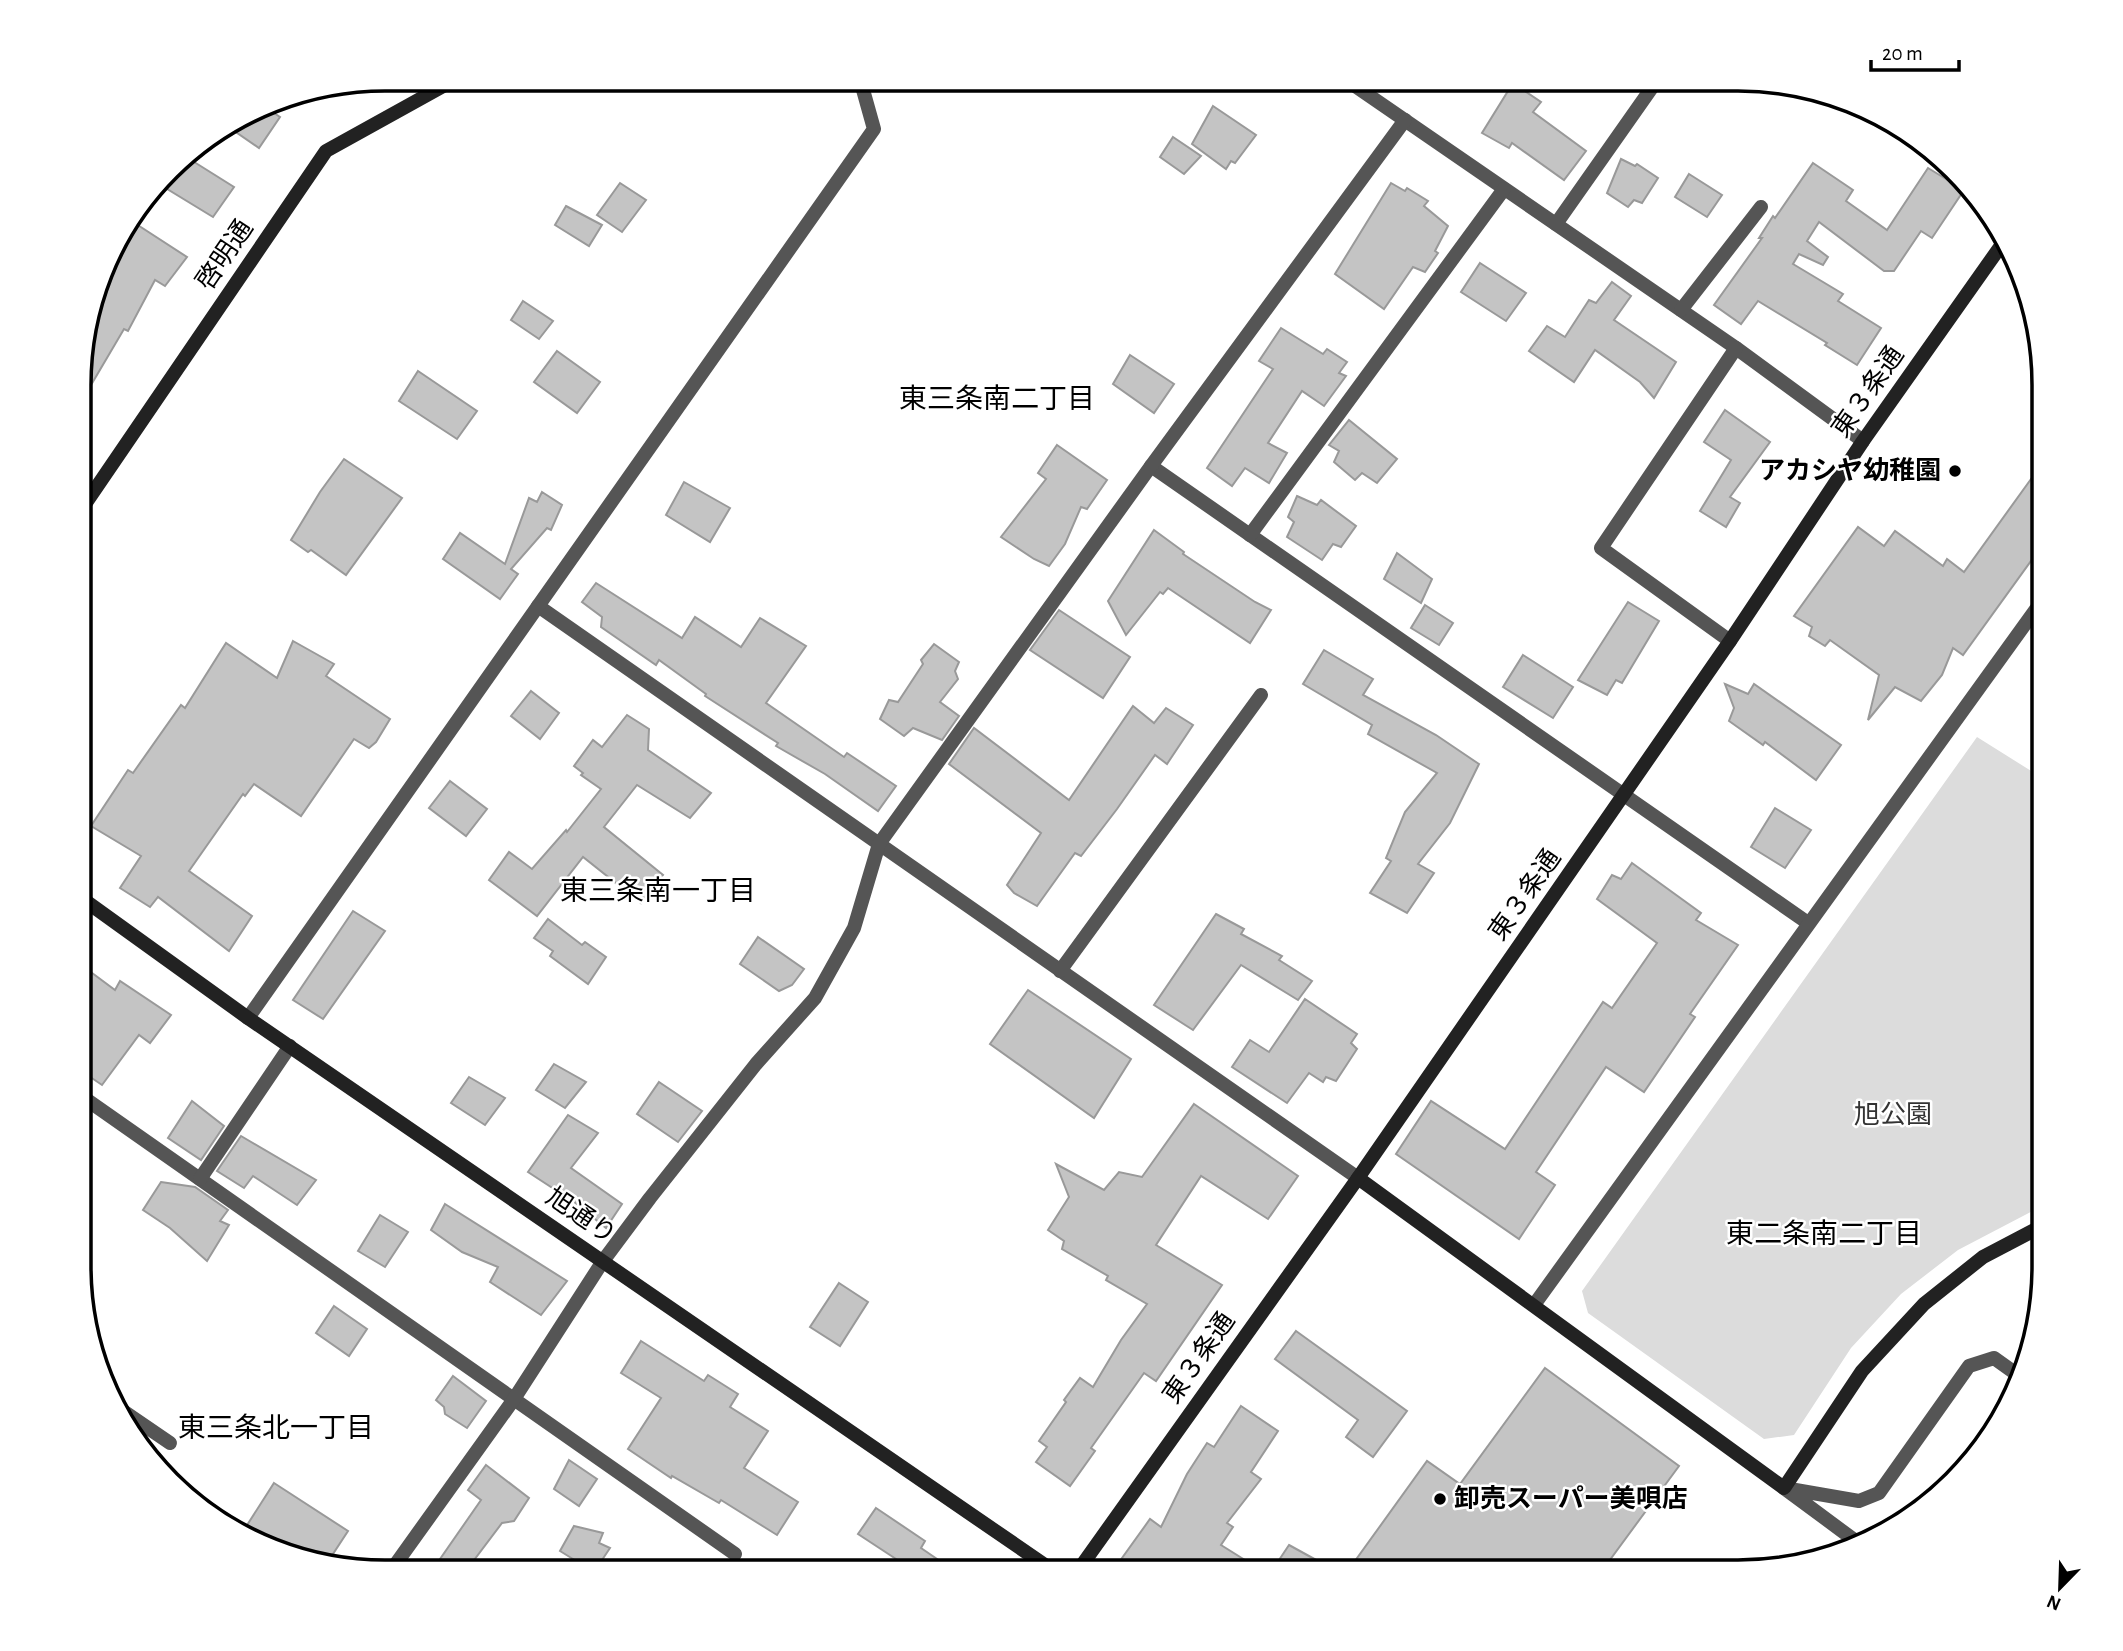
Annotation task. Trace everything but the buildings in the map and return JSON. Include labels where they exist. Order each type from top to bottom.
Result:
[{"type":"street","name":"啓明通","points":[[91,495],[326,151],[434,91]]},
{"type":"street","points":[[248,1018],[874,128],[863,91]]},
{"type":"street","points":[[1362,91],[1737,348],[1863,441]]},
{"type":"street","points":[[1556,224],[1650,91]]},
{"type":"street","points":[[399,1560],[514,1399],[603,1261],[756,1064],[815,998],[854,928],[879,844],[1151,466],[1405,121]]},
{"type":"street","points":[[1250,536],[1504,189]]},
{"type":"street","points":[[1681,310],[1761,207]]},
{"type":"street","name":"東３条通","points":[[1086,1560],[1358,1178],[1624,796],[1863,441],[1999,249]]},
{"type":"street","points":[[1730,641],[1601,548],[1737,348]]},
{"type":"street","points":[[1151,466],[1808,923]]},
{"type":"street","points":[[538,606],[1358,1178],[1851,1538]]},
{"type":"street","points":[[1534,1305],[2032,615]]},
{"type":"street","points":[[1060,971],[1261,695]]},
{"type":"street","name":"旭通り","points":[[91,905],[248,1018],[1038,1560]]},
{"type":"street","points":[[200,1179],[290,1046]]},
{"type":"street","points":[[91,1103],[735,1554]]},
{"type":"street","points":[[1784,1488],[1861,1371],[1924,1304],[1983,1257],[2032,1231]]},
{"type":"street","points":[[1784,1488],[1859,1501],[1880,1493],[1969,1366],[1994,1358],[2013,1371]]},
{"type":"street","points":[[133,1418],[170,1443]]},
{"type":"green space","name":"旭公園","points":[[1977,737],[2032,771],[2032,1211],[1958,1250],[1901,1294],[1851,1348],[1794,1435],[1764,1439],[1588,1313],[1582,1291]]},
{"type":"place","name":"アカシヤ幼稚園","points":[[1955,471]]},
{"type":"place","name":"卸売スーパー美唄店","points":[[1440,1499]]},
{"type":"district","name":"東三条南二丁目","points":[[997,400]]},
{"type":"district","name":"東三条南一丁目","points":[[658,892]]},
{"type":"district","name":"東二条南二丁目","points":[[1824,1235]]},
{"type":"district","name":"東三条北一丁目","points":[[276,1429]]}]
